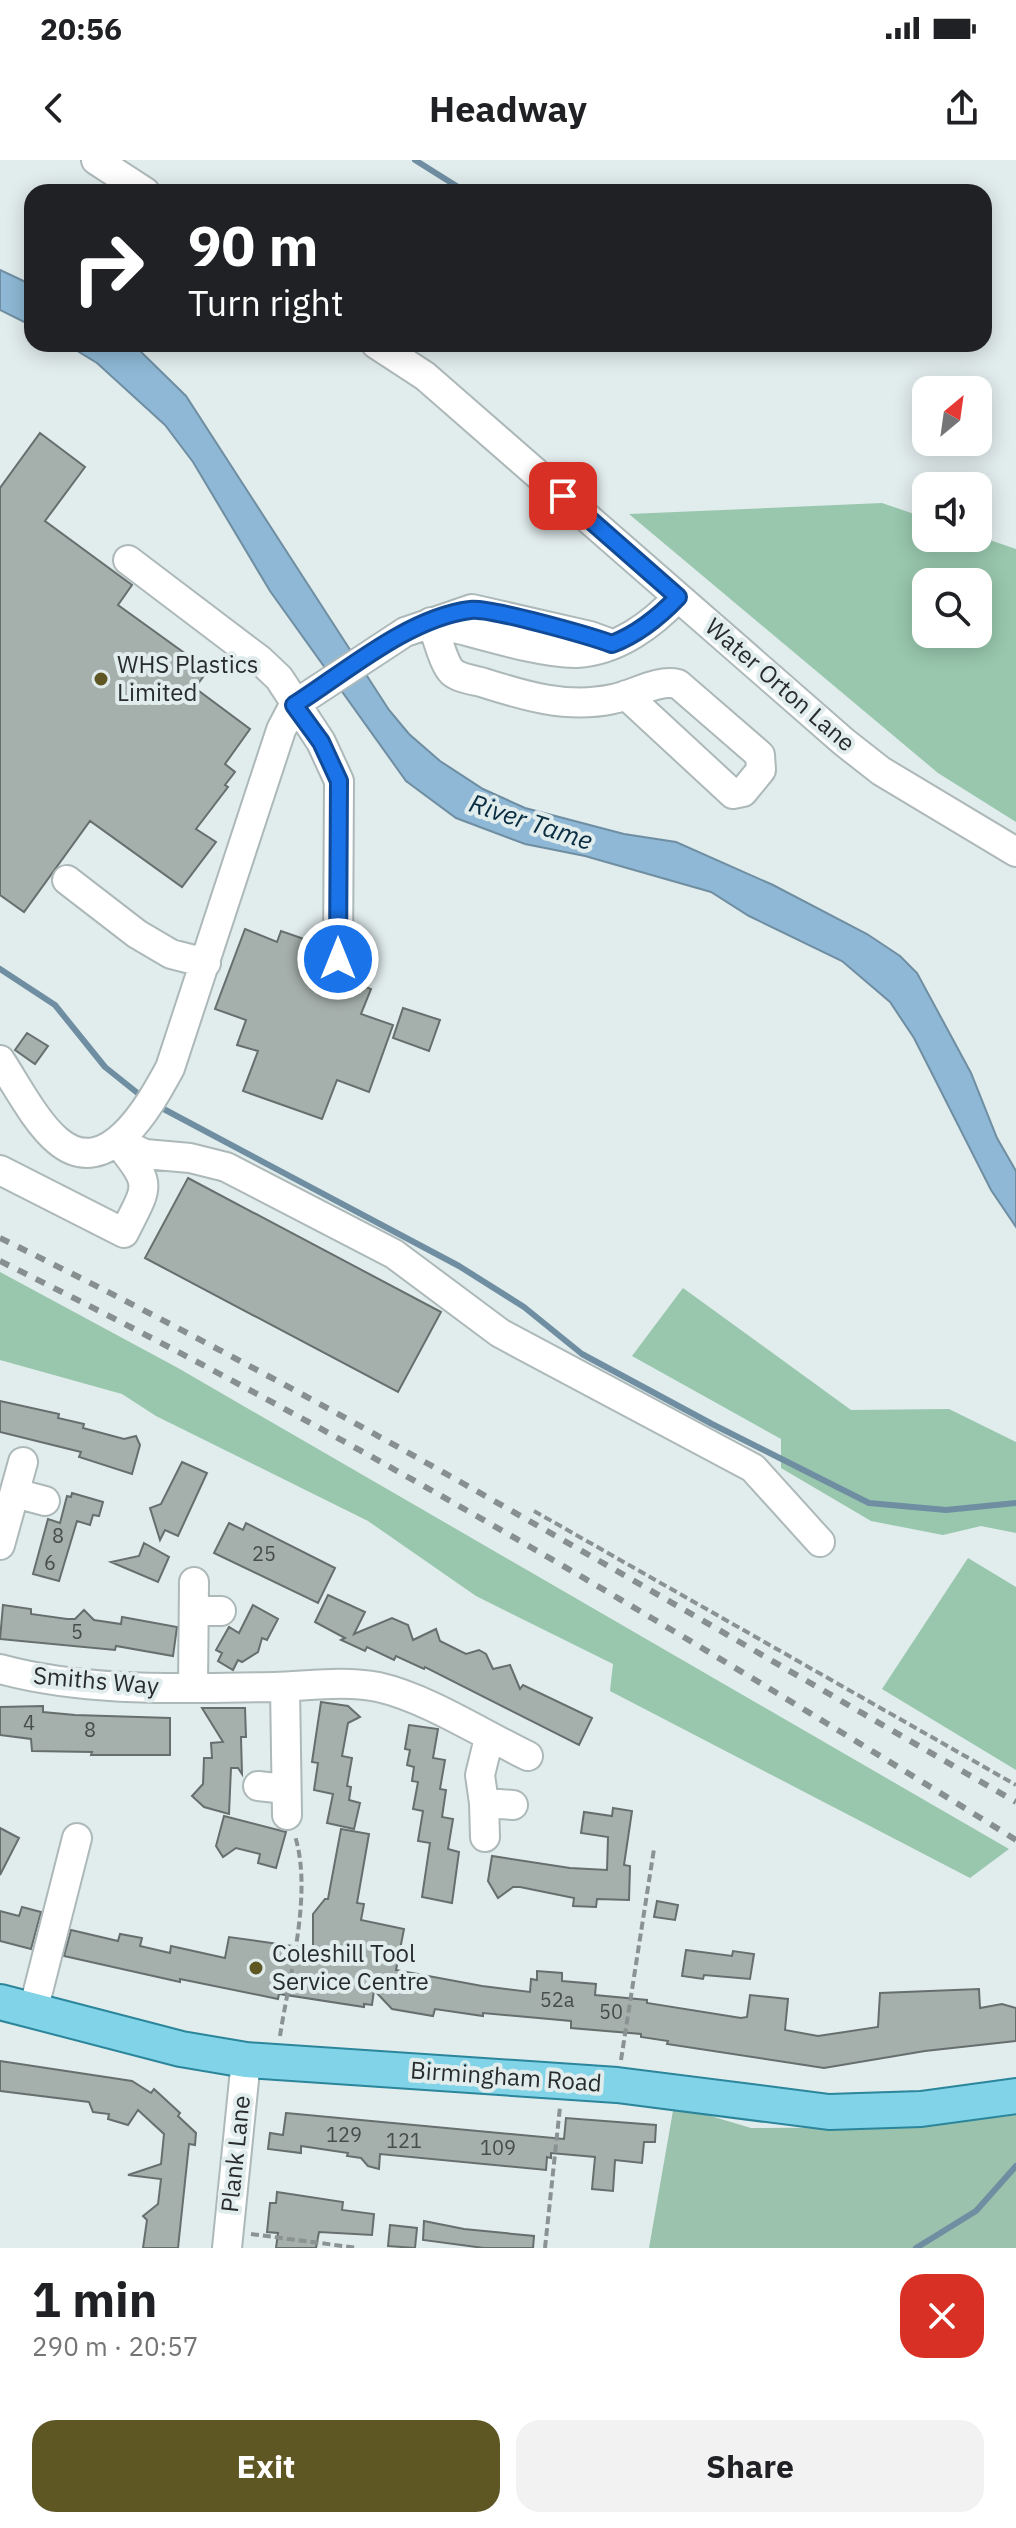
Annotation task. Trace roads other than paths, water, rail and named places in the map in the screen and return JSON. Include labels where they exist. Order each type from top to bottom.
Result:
[{"type":"main road","name":"Birmingham Road","points":[[0,2002],[181,2049],[261,2061],[617,2085],[829,2112],[921,2109],[1016,2096]]},
{"type":"street","points":[[96,160],[133,184]]},
{"type":"street","name":"Water Orton Lane","points":[[388,352],[425,376],[869,761],[1016,852]]},
{"type":"street","points":[[128,560],[260,660],[279,678],[321,742],[339,781],[338,959]]},
{"type":"street","points":[[0,1060],[59,1142],[78,1150],[100,1152],[117,1141],[146,1109],[165,1077],[206,963],[281,730],[294,705],[405,632],[472,609],[590,636],[612,644],[644,627],[678,597]]},
{"type":"street","points":[[431,622],[441,642],[446,664],[454,674],[529,697],[586,704],[668,682],[678,684],[760,755],[761,770],[743,792],[733,794],[626,695]]},
{"type":"street","points":[[67,880],[160,948],[206,963]]},
{"type":"street","points":[[0,1170],[124,1233],[146,1188],[140,1172],[117,1141]]},
{"type":"street","points":[[117,1141],[145,1154],[190,1158],[226,1167],[394,1254],[500,1333],[753,1468],[820,1542]]},
{"type":"street","points":[[0,1545],[23,1462]]},
{"type":"street","points":[[15,1493],[45,1501]]},
{"type":"street","name":"Smiths Way","points":[[193,1688],[208,1611],[194,1582]]},
{"type":"street","name":"Smiths Way","points":[[0,1669],[21,1675],[103,1685],[193,1688],[339,1684],[378,1687],[528,1756]]},
{"type":"street","points":[[277,1797],[285,1687]]},
{"type":"street","points":[[485,1837],[480,1775],[489,1738]]},
{"type":"street","points":[[484,1803],[513,1805]]},
{"type":"street","points":[[33,2011],[77,1838]]},
{"type":"street","name":"Plank Lane","points":[[228,2240],[261,2061]]},
{"type":"water","points":[[0,270],[24,281],[24,322],[0,310]]},
{"type":"water","name":"River Tame","points":[[79,352],[141,352],[186,396],[389,710],[409,734],[440,761],[483,789],[525,808],[624,834],[676,842],[773,885],[867,934],[900,956],[917,973],[971,1073],[997,1138],[1016,1171],[1016,1227],[991,1190],[914,1038],[890,1002],[842,961],[749,916],[711,892],[585,856],[525,844],[456,818],[406,781],[270,591],[193,462],[165,425],[97,363]]},
{"type":"waterway","points":[[415,160],[453,184]]},
{"type":"waterway","points":[[0,969],[55,1005],[105,1067],[145,1099]]},
{"type":"waterway","points":[[158,1106],[459,1266],[524,1307],[582,1354],[869,1503],[946,1510],[1016,1503]]},
{"type":"waterway","points":[[916,2248],[976,2211],[1016,2166]]},
{"type":"railway","points":[[0,1238],[130,1303],[386,1440],[1016,1802]]},
{"type":"railway","points":[[0,1261],[260,1395],[515,1538],[767,1687],[1016,1840]]},
{"type":"place","name":"WHS Plastics Limited","points":[[101,679]]},
{"type":"place","name":"Coleshill Tool Service Centre","points":[[256,1968]]}]
